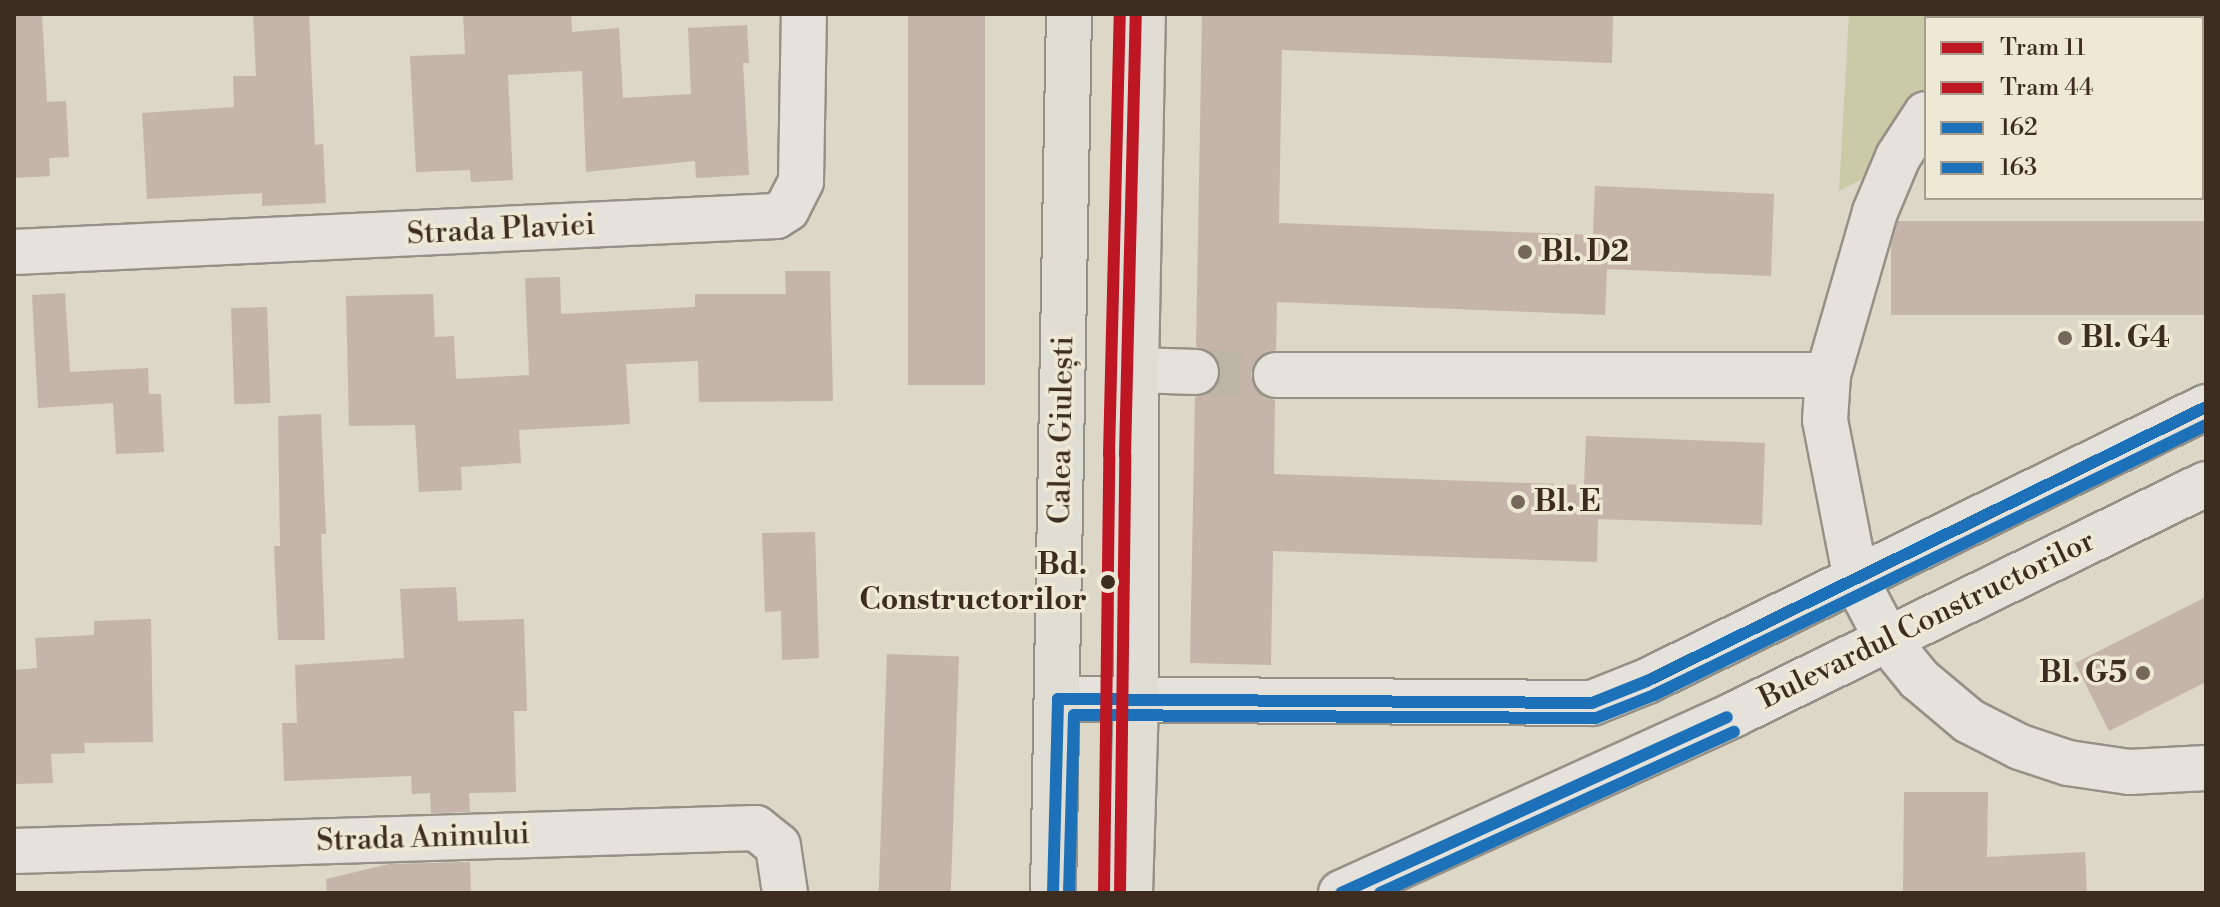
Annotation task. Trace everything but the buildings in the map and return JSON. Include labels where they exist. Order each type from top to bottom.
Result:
[{"type":"main road","name":"Calea Giulești","points":[[1053,893],[1069,14]]},
{"type":"main road","points":[[1130,893],[1136,697],[1136,370],[1143,14]]},
{"type":"street","name":"Strada Plaviei","points":[[14,252],[776,216],[787,209],[801,181],[804,14]]},
{"type":"street","points":[[1924,117],[1898,157],[1875,212],[1828,375],[1825,420],[1856,580],[1888,641],[1919,679],[1969,721],[2020,747],[2068,763],[2129,772],[2206,768]]},
{"type":"street","points":[[1136,370],[1196,372]]},
{"type":"street","points":[[1276,375],[1828,375]]},
{"type":"street","points":[[1058,699],[1136,697],[1592,703],[1647,681],[2206,407]]},
{"type":"street","name":"Bulevardul Constructorilor","points":[[1341,893],[1888,641],[2206,484]]},
{"type":"street","points":[[1592,703],[1622,763]]},
{"type":"street","name":"Strada Aninului","points":[[14,851],[756,828],[778,846],[785,893]]},
{"type":"green space","points":[[1849,14],[2179,14],[1924,16],[1924,147],[1839,191]]},
{"type":"tunnel","points":[[1196,372],[1276,375]]},
{"type":"tram line","name":"11","points":[[1104,893],[1109,455],[1120,14]]},
{"type":"tram line","name":"44","points":[[1120,893],[1125,455],[1136,14]]},
{"type":"transit line","name":"162","points":[[1053,893],[1058,699],[1592,703],[1647,681],[2206,407]]},
{"type":"transit line","name":"163","points":[[1069,893],[1074,715],[1596,718],[1654,695],[2206,425]]},
{"type":"transit line","name":"162","points":[[1341,893],[1727,717]]},
{"type":"transit line","name":"163","points":[[1380,893],[1734,732]]},
{"type":"place","name":"Bl. D2","points":[[1525,252]]},
{"type":"place","name":"Bl. G4","points":[[2065,338]]},
{"type":"place","name":"Bl. E","points":[[1518,502]]},
{"type":"place","name":"Bd. Constructorilor","points":[[1108,582]]},
{"type":"place","name":"Bl. G5","points":[[2143,673]]}]
